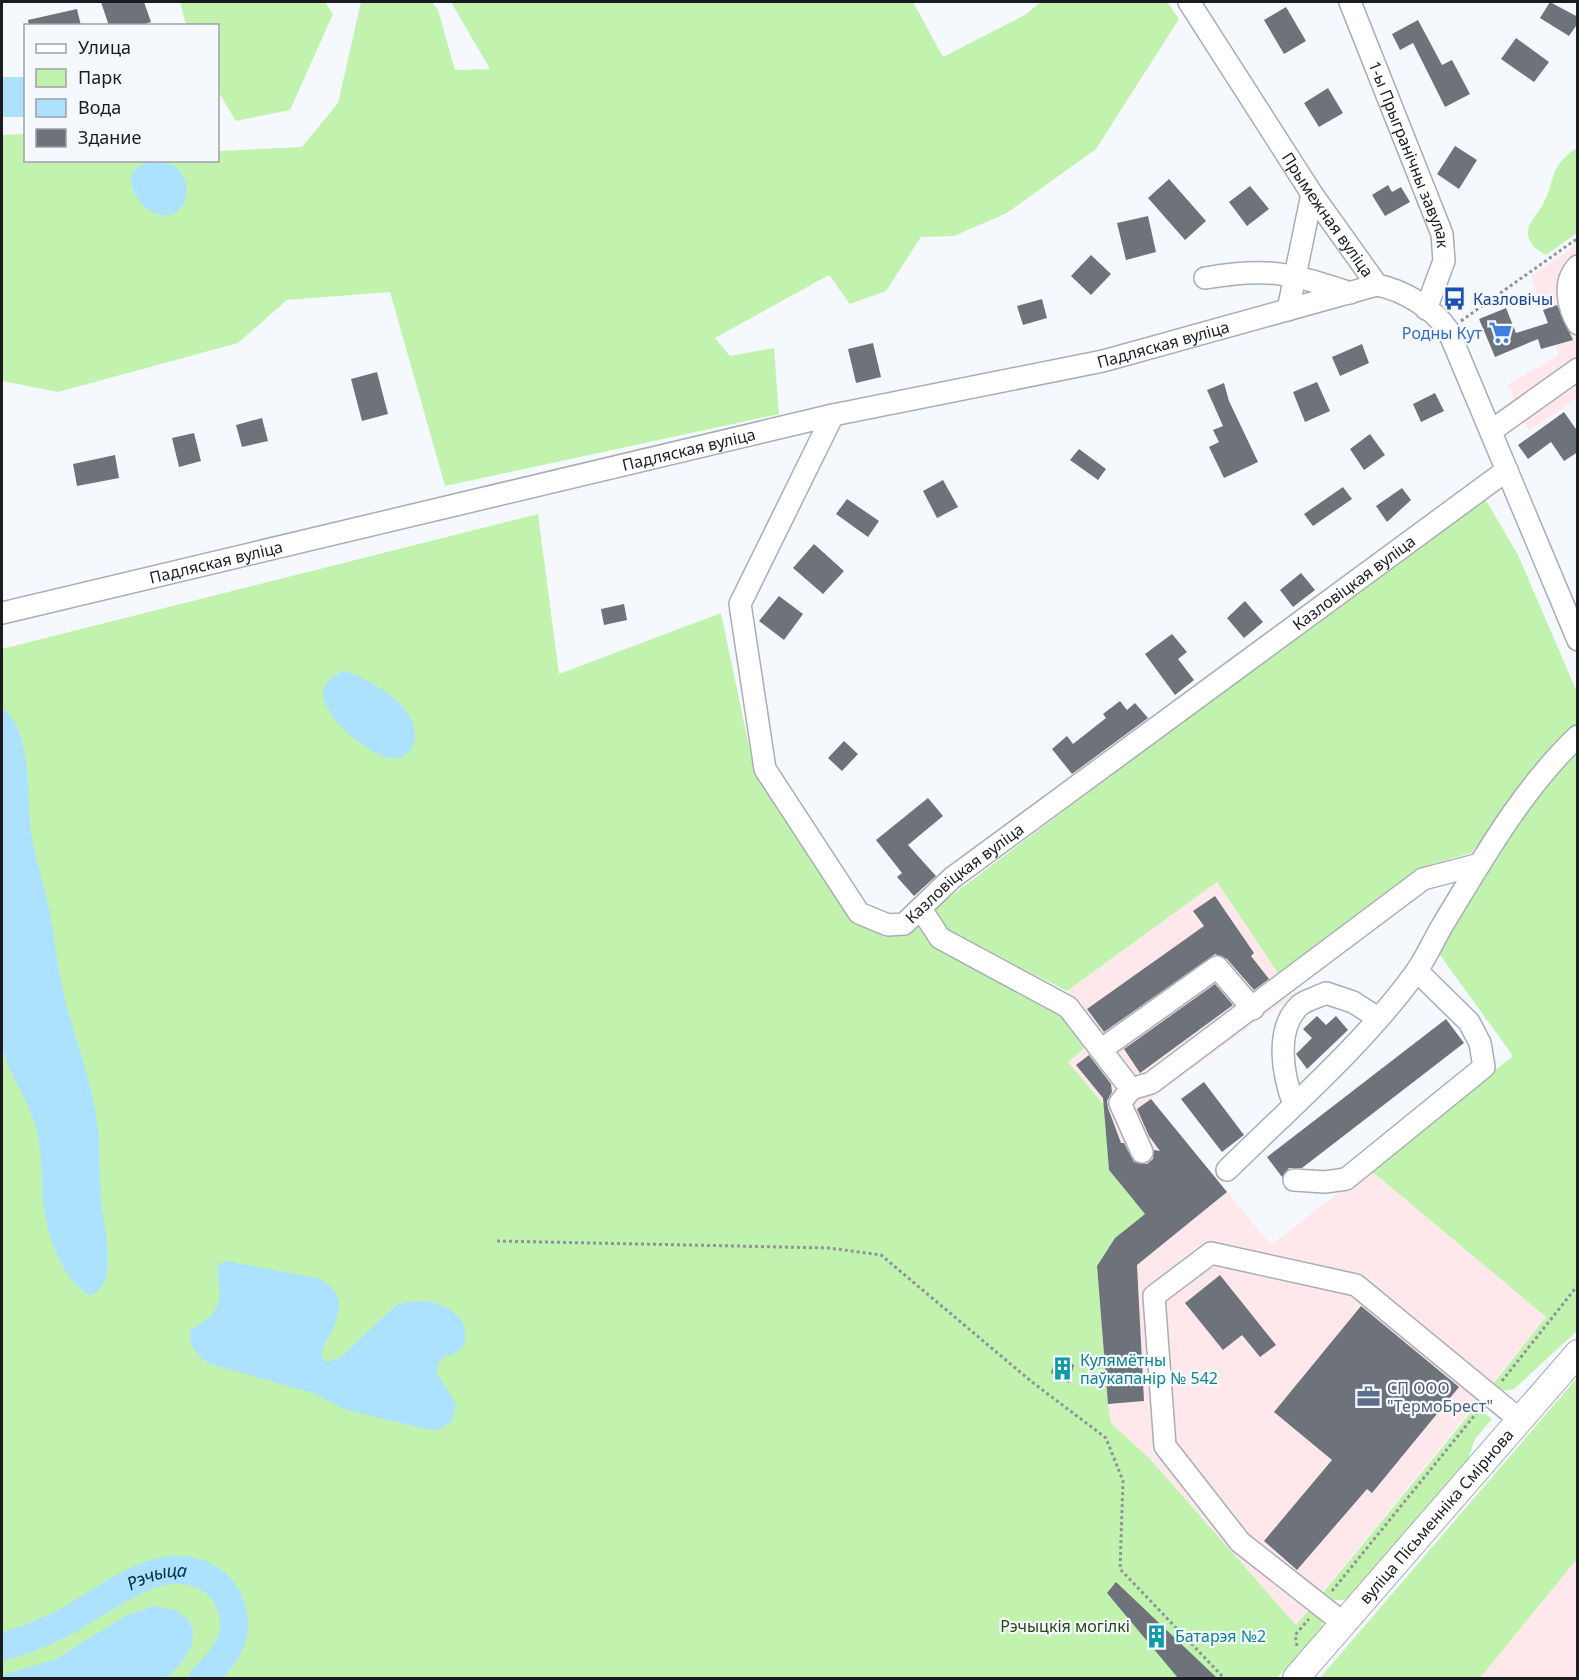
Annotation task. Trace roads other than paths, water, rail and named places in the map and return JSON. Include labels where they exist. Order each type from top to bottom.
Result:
[{"type":"main road","name":"вуліца Пісьменніка Смірнова","points":[[1298,1675],[1578,1353]]},
{"type":"street","name":"Прымежная вуліца","points":[[1189,2],[1312,194],[1377,285],[1399,291],[1426,309],[1448,330],[1578,640]]},
{"type":"street","name":"1-ы Прыгранічны завулак","points":[[1350,2],[1442,234],[1444,261],[1426,309]]},
{"type":"street","points":[[1288,310],[1312,194]]},
{"type":"street","points":[[1578,266],[1569,280],[1567,294],[1578,324]]},
{"type":"street","points":[[1205,278],[1242,272],[1273,271],[1296,275],[1350,293]]},
{"type":"street","name":"Падляская вуліца","points":[[2,613],[833,416],[1103,361],[1377,285]]},
{"type":"street","points":[[1491,431],[1578,369]]},
{"type":"street","name":"Казловіцкая вуліца","points":[[833,416],[740,604],[765,769],[859,913],[888,925],[904,924],[952,878],[1508,470]]},
{"type":"street","points":[[1227,1170],[1378,1018],[1417,971],[1479,864],[1541,777],[1578,736]]},
{"type":"street","points":[[1142,1152],[1120,1103],[1131,1089],[1151,1083],[1253,1009],[1423,879],[1479,864]]},
{"type":"street","points":[[921,909],[940,938],[1068,1007],[1131,1089]]},
{"type":"street","points":[[1101,1049],[1217,967],[1253,1009]]},
{"type":"street","points":[[1294,1180],[1325,1182],[1346,1179],[1484,1067],[1480,1043],[1469,1022],[1417,971]]},
{"type":"street","points":[[1293,1105],[1287,1086],[1284,1049],[1286,1025],[1301,1004],[1326,993],[1353,1002],[1378,1018]]},
{"type":"street","points":[[1343,1623],[1240,1542],[1165,1446],[1154,1296],[1211,1252],[1356,1285],[1520,1420]]},
{"type":"water","points":[[2,77],[24,77],[24,117],[2,117]]},
{"type":"water","points":[[169,163],[184,178],[185,203],[175,212],[165,215],[155,214],[139,200],[131,182],[134,171],[143,164]]},
{"type":"water","points":[[345,671],[382,690],[406,711],[411,719],[415,737],[410,751],[404,756],[388,758],[367,748],[342,727],[332,715],[325,702],[323,690],[330,679]]},
{"type":"water","points":[[2,708],[12,718],[24,749],[34,847],[49,909],[64,997],[92,1093],[97,1121],[102,1209],[108,1258],[104,1282],[98,1290],[89,1295],[70,1278],[51,1239],[44,1212],[36,1127],[2,1047]]},
{"type":"water","points":[[226,1261],[317,1278],[329,1286],[336,1294],[339,1303],[336,1322],[321,1353],[324,1361],[328,1362],[341,1357],[395,1306],[426,1301],[447,1308],[456,1314],[462,1322],[465,1341],[456,1353],[440,1360],[436,1372],[456,1404],[452,1421],[438,1430],[430,1430],[346,1410],[313,1393],[210,1364],[202,1359],[191,1345],[190,1330],[209,1318],[218,1305],[220,1294],[217,1266]]},
{"type":"water","points":[[153,1606],[171,1609],[183,1615],[191,1623],[193,1633],[192,1644],[186,1656],[166,1678],[2,1678],[2,1675],[56,1659],[125,1616]]},
{"type":"waterway","name":"Рэчыца","points":[[2,1647],[54,1628],[114,1592],[152,1574],[172,1570],[191,1571],[216,1583],[228,1599],[234,1618],[234,1633],[228,1648],[203,1678]]},
{"type":"place","name":"Казловічы","points":[[1455,299]]},
{"type":"place","name":"Родны Кут","points":[[1500,333]]},
{"type":"place","name":"Кулямётны паўкапанір № 542","points":[[1062,1369]]},
{"type":"place","name":"СП ООО \"ТермоБрест\"","points":[[1369,1397]]},
{"type":"place","name":"Батарэя №2","points":[[1157,1636]]},
{"type":"park label","name":"Рэчыцкія могілкі","points":[[1065,1626]]}]
